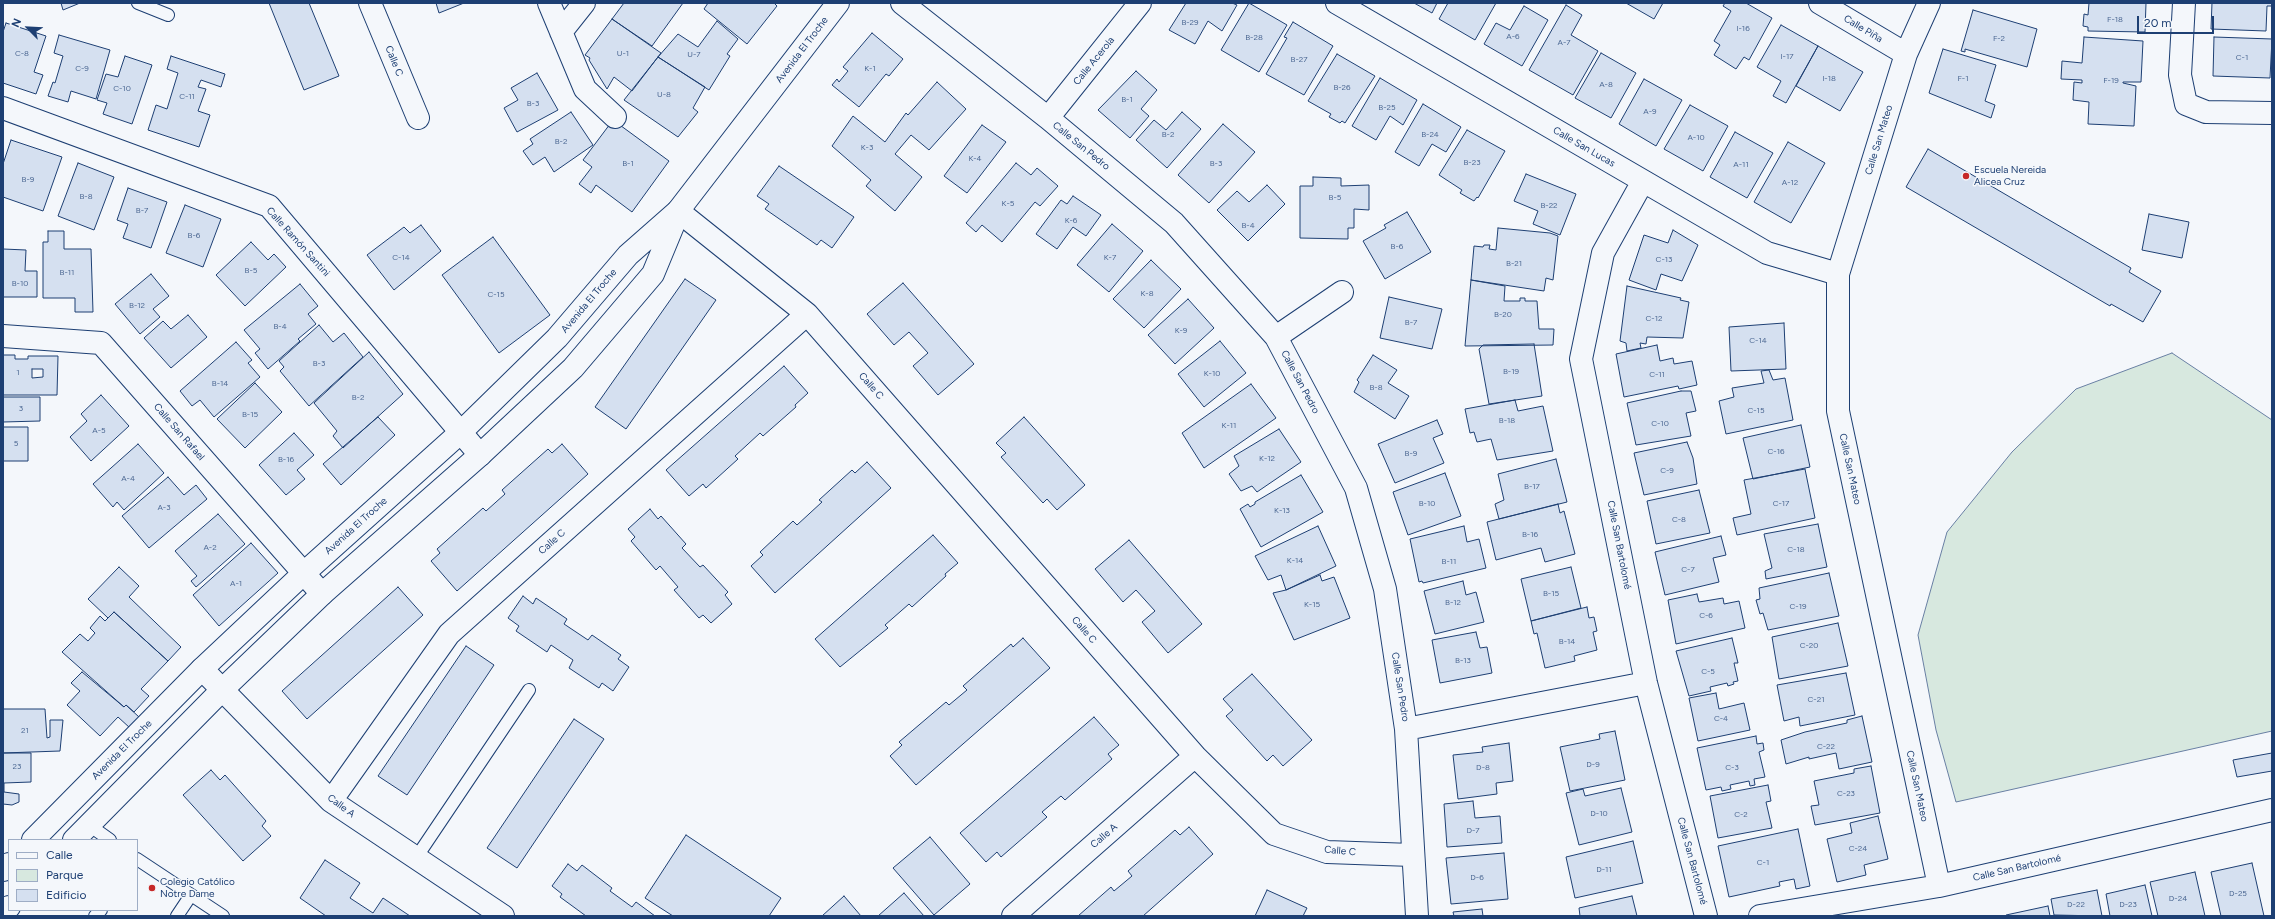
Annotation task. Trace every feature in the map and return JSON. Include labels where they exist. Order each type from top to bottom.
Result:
[{"type":"street","name":"Calle C","points":[[370,3],[418,118]]},
{"type":"street","points":[[549,3],[585,90],[615,117]]},
{"type":"street","points":[[561,32],[584,3]]},
{"type":"street","name":"Avenida El Troche","points":[[34,839],[202,669],[304,573],[461,432],[557,338],[628,255],[678,211],[838,3]]},
{"type":"street","name":"Calle San Pedro","points":[[902,3],[1048,118],[1174,223],[1276,337],[1356,488],[1385,589],[1406,729],[1412,855],[1417,916]]},
{"type":"street","name":"Calle Acerola","points":[[1048,118],[1140,3]]},
{"type":"street","name":"Calle San Lucas","points":[[1337,3],[1767,253],[1838,274]]},
{"type":"street","name":"Calle Piña","points":[[1820,3],[1906,54]]},
{"type":"street","name":"Calle San Mateo","points":[[1929,3],[1906,54],[1838,274],[1838,412],[1939,886]]},
{"type":"street","points":[[2184,3],[2180,75],[2186,104],[2206,112],[2272,113]]},
{"type":"street","name":"Calle Ramón Santini","points":[[3,108],[269,206],[480,455]]},
{"type":"street","name":"Calle San Bartolomé","points":[[1643,181],[1603,253],[1581,359],[1646,683],[1706,916]]},
{"type":"street","name":"Calle C","points":[[678,211],[807,314],[1195,756],[1274,834],[1328,852],[1412,855]]},
{"type":"street","name":"Avenida El Troche","points":[[82,832],[222,689],[322,594],[480,455],[573,368],[653,274],[678,211]]},
{"type":"street","points":[[1276,337],[1342,292]]},
{"type":"street","name":"Calle C","points":[[331,801],[449,634],[807,314]]},
{"type":"street","name":"Calle San Rafael","points":[[3,336],[101,343],[322,594]]},
{"type":"street","name":"Calle A","points":[[202,669],[331,801],[503,916]]},
{"type":"street","points":[[1406,729],[1646,683]]},
{"type":"street","name":"Calle A","points":[[1013,916],[1195,756]]},
{"type":"street","name":"Calle San Bartolomé","points":[[1760,916],[1939,886],[2272,810]]},
{"type":"lane","points":[[138,3],[168,15]]},
{"type":"lane","points":[[416,858],[529,690]]},
{"type":"lane","points":[[82,832],[106,839]]},
{"type":"lane","points":[[139,865],[191,895],[223,916]]},
{"type":"lane","points":[[177,916],[191,895]]},
{"type":"green space","points":[[2172,353],[2272,420],[2272,731],[1956,802],[1936,730],[1918,635],[1947,532],[2012,452],[2076,389]]},
{"type":"building","points":[[61,3],[80,3],[63,10]]},
{"type":"building","points":[[269,3],[309,3],[339,76],[304,90]]},
{"type":"building","points":[[436,3],[464,3],[439,13]]},
{"type":"building","points":[[624,3],[683,3],[652,46],[612,19]]},
{"type":"building","points":[[708,3],[774,3],[777,6],[747,44],[704,9]]},
{"type":"building","points":[[1186,3],[1232,3],[1237,5],[1222,31],[1208,21],[1195,44],[1169,30]]},
{"type":"building","points":[[1249,3],[1287,25],[1259,72],[1221,50]]},
{"type":"building","points":[[1414,3],[1437,3],[1432,13]]},
{"type":"building","points":[[1448,3],[1496,3],[1475,40],[1439,19]]},
{"type":"building","points":[[1626,3],[1663,3],[1654,19]]},
{"type":"building","points":[[1725,3],[1746,3],[1772,18],[1749,60],[1744,57],[1736,69],[1714,55],[1720,45],[1714,41],[1731,11],[1723,6]]},
{"type":"building","points":[[2089,3],[2146,3],[2145,32],[2088,31],[2088,27],[2083,26],[2084,14],[2088,15]]},
{"type":"building","points":[[2212,3],[2272,3],[2272,6],[2267,6],[2266,31],[2211,29]]},
{"type":"building","points":[[1566,5],[1582,15],[1571,35],[1598,51],[1573,95],[1529,70]]},
{"type":"building","points":[[1524,6],[1548,20],[1522,66],[1484,44],[1496,23],[1510,30]]},
{"type":"building","points":[[1973,10],[2037,29],[2027,67],[1965,49],[1965,52],[1961,51]]},
{"type":"building","points":[[612,19],[661,53],[632,91],[614,77],[607,89],[589,60],[590,58],[585,55]]},
{"type":"building","points":[[717,21],[738,39],[727,54],[730,56],[709,90],[658,57],[678,34],[698,47]]},
{"type":"building","points":[[1293,22],[1333,46],[1304,95],[1266,74],[1287,38],[1284,37]]},
{"type":"building","points":[[6,23],[46,36],[34,72],[43,75],[36,94],[3,83],[3,32]]},
{"type":"building","points":[[1781,25],[1818,46],[1786,103],[1773,96],[1781,81],[1757,67]]},
{"type":"building","points":[[872,33],[903,59],[889,76],[886,74],[859,107],[832,85],[837,79],[839,82],[848,71],[843,67]]},
{"type":"building","points":[[59,35],[110,50],[96,99],[71,91],[68,102],[48,96],[53,82],[55,83],[63,56],[54,53]]},
{"type":"building","points":[[2084,37],[2143,41],[2141,82],[2123,82],[2136,86],[2134,126],[2088,124],[2089,102],[2073,100],[2074,82],[2082,83],[2082,80],[2061,79],[2062,61],[2082,63]]},
{"type":"building","points":[[2214,37],[2272,39],[2270,78],[2213,76]]},
{"type":"building","points":[[1818,46],[1863,72],[1840,111],[1796,86]]},
{"type":"building","points":[[1943,49],[1996,65],[1985,101],[1995,105],[1991,118],[1929,93]]},
{"type":"building","points":[[1601,53],[1636,73],[1611,118],[1575,98]]},
{"type":"building","points":[[1337,54],[1375,76],[1345,123],[1342,121],[1340,123],[1329,117],[1331,114],[1308,101]]},
{"type":"building","points":[[125,56],[152,65],[132,124],[103,114],[107,103],[97,100],[106,74],[118,77]]},
{"type":"building","points":[[171,56],[225,74],[221,87],[201,80],[198,87],[206,89],[198,111],[210,115],[199,147],[148,130],[156,105],[167,109],[178,73],[167,69]]},
{"type":"building","points":[[658,57],[705,87],[693,108],[698,112],[678,137],[624,100]]},
{"type":"building","points":[[1136,71],[1157,90],[1141,109],[1149,116],[1130,138],[1098,110]]},
{"type":"building","points":[[537,73],[558,110],[517,132],[504,108],[518,100],[511,88]]},
{"type":"building","points":[[1380,78],[1417,100],[1403,125],[1390,116],[1376,140],[1352,126]]},
{"type":"building","points":[[1644,79],[1682,100],[1656,146],[1619,124]]},
{"type":"building","points":[[937,82],[966,109],[929,150],[911,135],[895,154],[922,177],[895,211],[866,186],[871,180],[832,146],[853,116],[885,142],[906,113],[908,115]]},
{"type":"building","points":[[1423,104],[1461,127],[1446,152],[1432,144],[1419,166],[1395,152]]},
{"type":"building","points":[[1690,105],[1728,126],[1703,171],[1664,149]]},
{"type":"building","points":[[571,112],[593,145],[554,172],[545,157],[533,165],[523,151],[533,144],[530,139]]},
{"type":"building","points":[[1182,112],[1201,129],[1167,168],[1136,140],[1154,120],[1166,130]]},
{"type":"building","points":[[613,120],[669,161],[632,212],[596,185],[591,193],[579,184],[592,167],[583,160]]},
{"type":"building","points":[[1223,124],[1255,152],[1209,203],[1178,175]]},
{"type":"building","points":[[982,125],[1006,142],[967,193],[944,176]]},
{"type":"building","points":[[1467,130],[1505,151],[1478,198],[1477,197],[1474,201],[1460,193],[1462,190],[1439,175]]},
{"type":"building","points":[[1735,132],[1773,153],[1747,198],[1710,177]]},
{"type":"building","points":[[11,140],[62,157],[43,211],[3,197],[3,164]]},
{"type":"building","points":[[1788,142],[1825,163],[1791,223],[1754,202]]},
{"type":"building","points":[[1928,149],[2131,268],[2129,272],[2161,291],[2143,322],[2111,304],[2110,306],[1906,187]]},
{"type":"building","points":[[78,163],[114,177],[94,230],[58,216]]},
{"type":"building","points":[[1016,163],[1031,175],[1037,168],[1058,186],[1040,206],[1035,202],[1002,242],[982,225],[976,232],[966,223]]},
{"type":"building","points":[[779,166],[854,217],[832,248],[821,240],[817,245],[765,209],[769,204],[757,196]]},
{"type":"building","points":[[1526,174],[1576,194],[1560,235],[1533,224],[1538,211],[1514,201]]},
{"type":"building","points":[[1313,177],[1341,178],[1341,186],[1369,185],[1369,210],[1354,209],[1354,228],[1348,228],[1348,239],[1300,238],[1300,186],[1313,186]]},
{"type":"building","points":[[1267,185],[1285,204],[1248,241],[1217,210],[1237,191],[1249,202]]},
{"type":"building","points":[[128,188],[167,202],[151,248],[123,238],[128,224],[117,220]]},
{"type":"building","points":[[1073,196],[1101,215],[1086,236],[1073,227],[1057,249],[1036,234],[1061,200],[1067,204]]},
{"type":"building","points":[[185,205],[221,219],[203,267],[166,253]]},
{"type":"building","points":[[1407,212],[1431,252],[1385,279],[1363,241],[1386,228],[1384,225]]},
{"type":"building","points":[[2149,214],[2189,222],[2182,258],[2142,250]]},
{"type":"building","points":[[1112,224],[1143,251],[1109,292],[1077,265]]},
{"type":"building","points":[[421,225],[441,251],[394,290],[367,255],[404,227],[410,233]]},
{"type":"building","points":[[1498,228],[1550,233],[1558,236],[1553,280],[1546,278],[1544,291],[1471,280],[1474,246],[1483,247],[1484,245],[1490,245],[1489,249],[1496,250]]},
{"type":"building","points":[[1673,230],[1698,245],[1682,281],[1661,274],[1656,290],[1629,280],[1644,235],[1668,243]]},
{"type":"building","points":[[48,231],[64,231],[64,249],[91,249],[93,312],[75,312],[75,298],[43,298],[43,242],[48,242]]},
{"type":"building","points":[[493,237],[550,315],[499,353],[442,275]]},
{"type":"building","points":[[251,242],[268,260],[274,254],[286,267],[245,306],[216,275]]},
{"type":"building","points":[[3,249],[26,250],[25,271],[37,271],[37,297],[3,297]]},
{"type":"building","points":[[1151,260],[1181,289],[1144,328],[1113,299]]},
{"type":"building","points":[[151,274],[169,296],[153,309],[160,317],[140,334],[115,304]]},
{"type":"building","points":[[685,279],[716,300],[626,429],[595,407]]},
{"type":"building","points":[[1471,280],[1505,286],[1504,301],[1520,301],[1520,298],[1525,298],[1525,301],[1537,301],[1539,329],[1554,329],[1553,345],[1465,346]]},
{"type":"building","points":[[903,283],[974,364],[938,395],[913,366],[928,353],[909,332],[894,345],[867,314]]},
{"type":"building","points":[[300,284],[318,306],[308,314],[316,324],[298,339],[300,341],[268,369],[255,353],[260,349],[244,330]]},
{"type":"building","points":[[1627,286],[1681,298],[1680,300],[1689,302],[1683,338],[1647,337],[1646,344],[1640,343],[1641,348],[1627,351],[1626,343],[1620,341]]},
{"type":"building","points":[[1389,297],[1442,309],[1432,349],[1380,338]]},
{"type":"building","points":[[1188,299],[1214,328],[1175,364],[1148,335]]},
{"type":"building","points":[[188,315],[207,337],[171,368],[144,338],[163,321],[171,329]]},
{"type":"building","points":[[1784,323],[1786,369],[1731,371],[1729,327]]},
{"type":"building","points":[[319,325],[333,342],[344,333],[363,357],[309,406],[280,371],[284,367],[279,361]]},
{"type":"building","points":[[1220,341],[1246,373],[1204,407],[1178,374]]},
{"type":"building","points":[[236,342],[252,360],[248,363],[260,377],[214,417],[200,400],[192,406],[180,391]]},
{"type":"building","points":[[1534,344],[1542,396],[1489,404],[1479,349],[1483,345]]},
{"type":"building","points":[[1657,345],[1660,361],[1673,358],[1674,364],[1692,361],[1697,385],[1679,389],[1678,386],[1624,397],[1616,354]]},
{"type":"building","points":[[369,352],[403,394],[343,448],[333,436],[337,431],[314,403]]},
{"type":"building","points":[[3,355],[15,355],[15,359],[28,359],[28,356],[58,356],[57,395],[3,395]],"holes":[[[32,369],[43,369],[43,377],[32,378]]]},
{"type":"building","points":[[1373,355],[1397,370],[1388,383],[1409,396],[1395,419],[1354,392],[1359,382],[1357,380]]},
{"type":"building","points":[[784,366],[808,393],[795,405],[796,407],[763,436],[760,433],[735,456],[738,459],[706,488],[703,484],[689,496],[666,470]]},
{"type":"building","points":[[1769,370],[1773,380],[1785,378],[1793,420],[1726,434],[1719,401],[1734,397],[1732,388],[1764,383],[1761,371]]},
{"type":"building","points":[[255,383],[282,412],[245,448],[217,419]]},
{"type":"building","points":[[1251,384],[1276,418],[1204,468],[1182,433]]},
{"type":"building","points":[[1681,391],[1691,391],[1696,411],[1686,413],[1691,436],[1636,445],[1627,403]]},
{"type":"building","points":[[101,395],[129,426],[91,461],[70,437],[87,421],[81,414]]},
{"type":"building","points":[[3,397],[40,397],[40,421],[3,422]]},
{"type":"building","points":[[1515,400],[1518,411],[1543,406],[1553,451],[1497,460],[1491,439],[1477,442],[1474,432],[1470,433],[1465,409]]},
{"type":"building","points":[[378,417],[395,435],[341,485],[323,464]]},
{"type":"building","points":[[1024,417],[1085,485],[1057,510],[1047,499],[1043,503],[1001,457],[1006,453],[996,443]]},
{"type":"building","points":[[1437,420],[1443,434],[1433,438],[1444,463],[1395,483],[1378,444]]},
{"type":"building","points":[[1801,425],[1810,467],[1753,479],[1743,438]]},
{"type":"building","points":[[3,427],[28,427],[28,461],[3,461]]},
{"type":"building","points":[[1279,429],[1301,462],[1257,492],[1252,486],[1241,491],[1229,474],[1239,466],[1234,456]]},
{"type":"building","points":[[294,433],[314,455],[297,470],[305,479],[286,495],[259,465]]},
{"type":"building","points":[[1687,442],[1693,458],[1697,484],[1644,495],[1634,453]]},
{"type":"building","points":[[138,444],[164,473],[124,510],[117,502],[113,507],[93,484]]},
{"type":"building","points":[[562,444],[588,474],[457,591],[431,561],[440,553],[437,549],[483,508],[486,511],[505,494],[502,490],[548,449],[552,453]]},
{"type":"building","points":[[1556,459],[1567,502],[1499,519],[1495,504],[1504,500],[1498,474]]},
{"type":"building","points":[[867,462],[891,488],[775,593],[751,566],[763,555],[760,552],[793,521],[797,525],[822,502],[819,500],[852,470],[855,473]]},
{"type":"building","points":[[1805,469],[1815,518],[1737,535],[1733,518],[1751,514],[1744,480]]},
{"type":"building","points":[[1445,473],[1461,516],[1408,535],[1393,492]]},
{"type":"building","points":[[1301,475],[1323,512],[1261,547],[1240,509],[1248,504],[1250,507],[1255,504],[1255,502]]},
{"type":"building","points":[[168,477],[184,495],[196,485],[207,499],[149,548],[122,516]]},
{"type":"building","points":[[1699,490],[1710,533],[1656,544],[1647,501]]},
{"type":"building","points":[[1558,504],[1560,513],[1564,511],[1575,554],[1545,562],[1541,548],[1496,560],[1487,522]]},
{"type":"building","points":[[650,509],[658,519],[661,516],[686,544],[682,548],[700,567],[703,565],[728,592],[725,595],[732,604],[711,623],[703,615],[699,618],[674,590],[678,587],[660,566],[656,570],[631,541],[635,537],[628,529]]},
{"type":"building","points":[[218,514],[245,544],[196,587],[191,581],[197,576],[175,551]]},
{"type":"building","points":[[1818,524],[1827,567],[1766,579],[1765,571],[1772,568],[1764,534]]},
{"type":"building","points":[[1318,526],[1336,566],[1286,590],[1281,575],[1268,580],[1255,556]]},
{"type":"building","points":[[1464,526],[1467,542],[1479,539],[1486,568],[1423,583],[1422,581],[1419,582],[1410,539]]},
{"type":"building","points":[[933,535],[958,563],[912,607],[909,604],[885,625],[888,628],[840,667],[815,639]]},
{"type":"building","points":[[1721,536],[1726,555],[1713,558],[1719,582],[1665,595],[1655,552]]},
{"type":"building","points":[[1129,540],[1202,624],[1168,653],[1142,622],[1155,611],[1136,590],[1123,602],[1095,569]]},
{"type":"building","points":[[251,543],[278,573],[219,626],[193,595]]},
{"type":"building","points":[[119,567],[139,586],[129,597],[181,647],[168,661],[114,612],[108,618],[88,599]]},
{"type":"building","points":[[1571,567],[1581,608],[1531,621],[1521,579]]},
{"type":"building","points":[[1829,573],[1839,616],[1768,630],[1763,613],[1760,614],[1756,600],[1760,599],[1759,588]]},
{"type":"building","points":[[1320,575],[1322,581],[1334,577],[1350,618],[1294,640],[1273,593],[1286,590]]},
{"type":"building","points":[[1463,581],[1466,595],[1476,592],[1484,622],[1435,634],[1424,591]]},
{"type":"building","points":[[398,587],[423,615],[307,719],[282,691]]},
{"type":"building","points":[[1697,594],[1699,602],[1723,598],[1724,604],[1739,601],[1745,628],[1676,644],[1668,600]]},
{"type":"building","points":[[523,596],[533,604],[536,598],[567,619],[564,624],[588,640],[592,635],[621,655],[618,659],[629,667],[613,691],[602,683],[599,688],[569,668],[573,660],[551,645],[547,652],[516,631],[519,626],[508,618]]},
{"type":"building","points":[[1587,607],[1589,618],[1594,617],[1597,631],[1593,632],[1597,650],[1574,656],[1575,661],[1545,668],[1537,633],[1534,634],[1531,621]]},
{"type":"building","points":[[114,612],[168,661],[141,689],[149,696],[134,712],[126,705],[124,707],[62,652],[80,634],[88,641],[95,633],[90,628],[100,616],[105,621]]},
{"type":"building","points":[[1838,623],[1848,666],[1779,679],[1772,637]]},
{"type":"building","points":[[1476,632],[1480,648],[1487,647],[1492,673],[1440,683],[1432,640]]},
{"type":"building","points":[[1023,638],[1050,668],[916,785],[890,756],[902,745],[899,742],[946,702],[949,705],[967,690],[963,686],[1011,644],[1013,647]]},
{"type":"building","points":[[1732,638],[1738,663],[1734,663],[1738,681],[1733,682],[1734,684],[1728,686],[1727,683],[1710,687],[1711,691],[1689,696],[1676,651]]},
{"type":"building","points":[[466,646],[494,665],[407,795],[378,776]]},
{"type":"building","points":[[82,672],[124,707],[126,705],[139,717],[130,728],[118,717],[100,736],[67,705],[80,691],[71,683]]},
{"type":"building","points":[[1846,673],[1855,715],[1800,726],[1799,717],[1784,721],[1777,685]]},
{"type":"building","points":[[1252,674],[1312,740],[1283,766],[1273,755],[1267,761],[1226,716],[1233,710],[1223,699]]},
{"type":"building","points":[[1716,693],[1719,709],[1744,703],[1750,730],[1698,741],[1689,698]]},
{"type":"building","points":[[3,709],[45,709],[47,738],[50,737],[50,720],[63,720],[60,751],[3,753]]},
{"type":"building","points":[[1862,716],[1872,762],[1839,769],[1836,753],[1809,759],[1809,757],[1786,764],[1781,740],[1805,732],[1847,723],[1847,720]]},
{"type":"building","points":[[1094,717],[1119,745],[1108,754],[1112,759],[1065,800],[1061,796],[1042,812],[1047,817],[1001,857],[997,852],[986,862],[960,833]]},
{"type":"building","points":[[574,719],[604,739],[517,868],[487,848]]},
{"type":"building","points":[[1615,731],[1625,780],[1570,791],[1560,747],[1600,739],[1599,734]]},
{"type":"building","points":[[1756,736],[1757,744],[1763,743],[1764,750],[1759,752],[1765,777],[1754,779],[1755,785],[1750,786],[1749,781],[1730,785],[1731,789],[1722,791],[1721,787],[1706,790],[1697,748]]},
{"type":"building","points":[[1509,743],[1513,781],[1496,783],[1497,794],[1458,799],[1453,755],[1483,752],[1482,747]]},
{"type":"building","points":[[3,753],[31,753],[31,782],[4,783],[4,792],[19,794],[19,802],[12,805],[3,804]]},
{"type":"building","points":[[2272,753],[2272,771],[2237,777],[2233,760]]},
{"type":"building","points":[[1871,766],[1880,813],[1815,825],[1811,806],[1819,805],[1814,781],[1854,773],[1854,769]]},
{"type":"building","points":[[211,770],[220,780],[225,775],[266,821],[262,826],[271,836],[243,861],[183,795]]},
{"type":"building","points":[[1768,785],[1771,801],[1766,802],[1772,828],[1718,838],[1710,796]]},
{"type":"building","points":[[1621,788],[1632,832],[1579,845],[1566,793],[1583,789],[1585,796]]},
{"type":"building","points":[[1473,801],[1475,818],[1500,816],[1502,843],[1447,847],[1444,804]]},
{"type":"building","points":[[1878,816],[1888,859],[1864,865],[1866,875],[1837,882],[1827,839],[1852,833],[1850,823]]},
{"type":"building","points":[[1189,827],[1213,854],[1143,916],[1078,916],[1111,887],[1114,891],[1132,876],[1128,871],[1175,830],[1180,835]]},
{"type":"building","points":[[1798,829],[1810,886],[1796,889],[1794,879],[1779,882],[1780,886],[1729,897],[1718,846]]},
{"type":"building","points":[[686,835],[781,898],[769,916],[673,916],[645,898]]},
{"type":"building","points":[[930,837],[970,884],[934,915],[893,868]]},
{"type":"building","points":[[1633,841],[1643,883],[1575,898],[1566,857]]},
{"type":"building","points":[[1504,853],[1508,899],[1451,904],[1446,858]]},
{"type":"building","points":[[325,860],[360,883],[350,898],[373,913],[383,898],[410,916],[326,916],[300,898]]},
{"type":"building","points":[[2252,863],[2264,916],[2221,916],[2211,872]]},
{"type":"building","points":[[568,864],[577,871],[582,865],[612,888],[610,891],[632,907],[636,902],[655,916],[586,916],[560,897],[562,894],[552,886]]},
{"type":"building","points":[[2195,872],[2205,916],[2158,916],[2150,882]]},
{"type":"building","points":[[2145,885],[2152,916],[2110,916],[2106,894]]},
{"type":"building","points":[[1267,890],[1307,908],[1303,916],[1255,916]]},
{"type":"building","points":[[2097,890],[2102,916],[2054,915],[2051,899]]},
{"type":"building","points":[[904,893],[924,916],[878,916]]},
{"type":"building","points":[[844,896],[861,916],[822,916]]},
{"type":"building","points":[[1632,896],[1637,916],[1580,916],[1579,908]]},
{"type":"building","points":[[2048,906],[2050,916],[2006,916],[2006,915]]},
{"type":"building","points":[[1482,909],[1483,916],[1454,916],[1453,912]]},
{"type":"place","name":"Escuela Nereida Alicea Cruz","points":[[1966,176]]},
{"type":"place","name":"Colegio Católico Notre Dame","points":[[152,888]]}]
